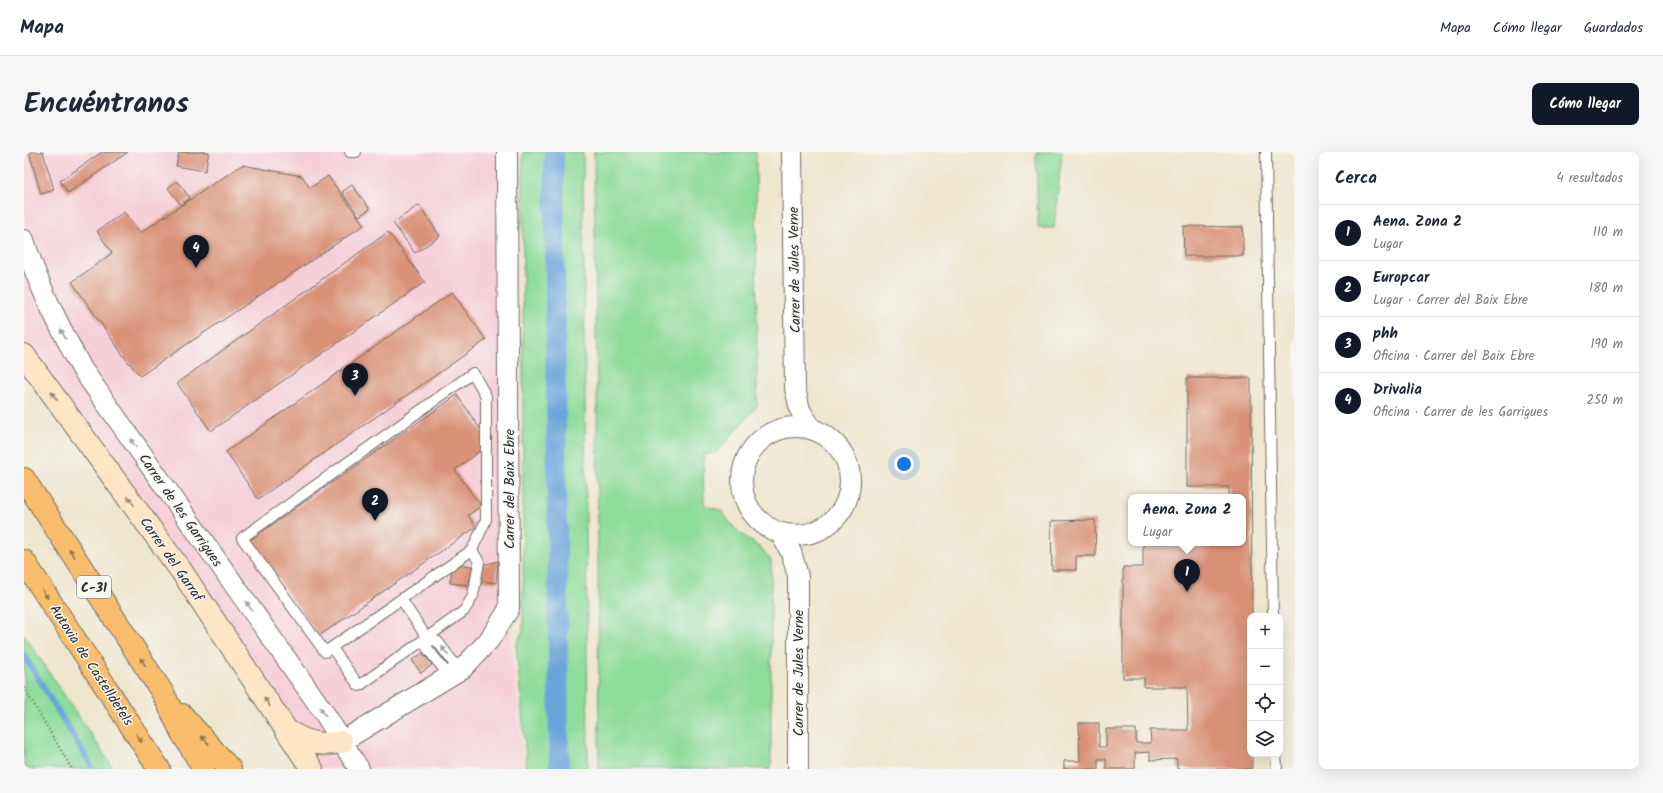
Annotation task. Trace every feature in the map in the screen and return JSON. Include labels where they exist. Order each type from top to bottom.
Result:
[{"type":"highway","name":"C-31","points":[[24,479],[164,695],[182,733],[204,769]]},
{"type":"highway","name":"Autovia de Castelldefels","points":[[24,561],[159,768]]},
{"type":"highway","points":[[164,695],[230,769]]},
{"type":"main road","name":"Carrer del Garraf","points":[[24,355],[182,572],[312,769]]},
{"type":"main road","points":[[285,730],[302,740],[314,744],[328,745],[341,742]]},
{"type":"street","name":"Carrer del Baix Ebre","points":[[341,742],[454,673],[490,640],[509,609],[507,152]]},
{"type":"street","name":"Carrer de Jules Verne","points":[[792,152],[795,388],[800,410],[812,430]]},
{"type":"street","name":"Carrer de les Garrigues","points":[[24,240],[32,267],[55,319],[82,369],[323,711],[359,769]]},
{"type":"street","name":"Carrer de Jules Verne","points":[[781,429],[789,410],[795,388]]},
{"type":"street","name":"Carrer de Jules Verne","points":[[797,427],[812,430],[826,436],[837,446],[845,459],[849,474],[849,490],[843,506],[833,520],[816,531],[793,535],[780,533],[768,528],[754,516],[745,500],[741,481],[743,467],[752,448],[768,435],[781,429],[797,427]]},
{"type":"street","name":"Carrer de Jules Verne","points":[[798,576],[805,552],[816,531]]},
{"type":"street","name":"Carrer de Jules Verne","points":[[780,533],[791,552],[798,576],[798,769]]},
{"type":"lane","points":[[350,152],[356,152]]},
{"type":"lane","points":[[1266,152],[1273,613]]},
{"type":"lane","points":[[473,374],[486,396],[486,520],[472,550],[401,599],[325,652],[242,538],[473,374]]},
{"type":"lane","points":[[332,648],[359,686],[464,611],[473,596],[479,562],[472,550]]},
{"type":"lane","points":[[401,599],[427,638],[438,642],[454,673]]},
{"type":"lane","points":[[1276,757],[1277,769]]},
{"type":"path","points":[[24,688],[72,769]]},
{"type":"shaded area","points":[[24,152],[507,152],[509,609],[523,769],[311,769],[24,361]]},
{"type":"green space","points":[[523,152],[583,152],[588,769],[527,769],[516,645],[523,631]]},
{"type":"green space","points":[[594,152],[756,152],[757,406],[717,452],[703,455],[704,505],[721,511],[736,530],[763,550],[771,560],[771,769],[599,769]]},
{"type":"green space","points":[[1036,152],[1062,152],[1054,228],[1038,228]]},
{"type":"green space","points":[[24,635],[114,769],[24,769]]},
{"type":"building","points":[[29,152],[43,152],[54,190],[41,194]]},
{"type":"building","points":[[102,152],[128,152],[68,193],[60,181]]},
{"type":"building","points":[[179,152],[209,152],[205,171],[176,166]]},
{"type":"building","points":[[242,165],[302,176],[310,188],[328,176],[364,225],[140,376],[125,358],[72,282],[112,253],[97,231],[124,212],[140,233]]},
{"type":"building","points":[[177,181],[190,198],[181,205],[168,188]]},
{"type":"building","points":[[352,185],[370,209],[359,216],[342,192]]},
{"type":"building","points":[[419,205],[440,236],[415,253],[393,223]]},
{"type":"building","points":[[1183,226],[1243,227],[1243,256],[1184,256]]},
{"type":"building","points":[[388,232],[425,282],[211,431],[177,383]]},
{"type":"building","points":[[452,292],[486,340],[258,499],[226,452]]},
{"type":"building","points":[[1187,378],[1251,378],[1252,613],[1247,613],[1247,757],[1252,757],[1252,769],[1177,769],[1177,759],[1150,760],[1150,752],[1135,753],[1135,769],[1106,769],[1106,759],[1098,759],[1098,769],[1064,769],[1064,761],[1080,761],[1079,723],[1099,723],[1099,747],[1106,747],[1106,729],[1136,729],[1136,743],[1151,743],[1150,730],[1188,730],[1187,687],[1144,687],[1144,678],[1123,678],[1123,567],[1143,567],[1143,546],[1246,546],[1246,494],[1229,494],[1229,487],[1187,487]]},
{"type":"building","points":[[457,395],[490,443],[455,470],[481,506],[468,515],[476,527],[319,636],[250,540]]},
{"type":"building","points":[[1095,520],[1096,556],[1076,556],[1076,570],[1052,570],[1051,521]]},
{"type":"building","points":[[498,561],[496,583],[470,579],[469,585],[450,583],[453,564],[472,566],[472,568]]},
{"type":"building","points":[[423,653],[432,665],[421,673],[412,660]]},
{"type":"waterway","points":[[554,152],[559,769]]},
{"type":"waterway","points":[[24,655],[93,769]]},
{"type":"place","name":"Drivalia","points":[[196,268]]},
{"type":"place","name":"phh","points":[[355,396]]},
{"type":"place","name":"Europcar","points":[[375,521]]},
{"type":"place","name":"Aena. Zona 2","points":[[1187,592]]}]
